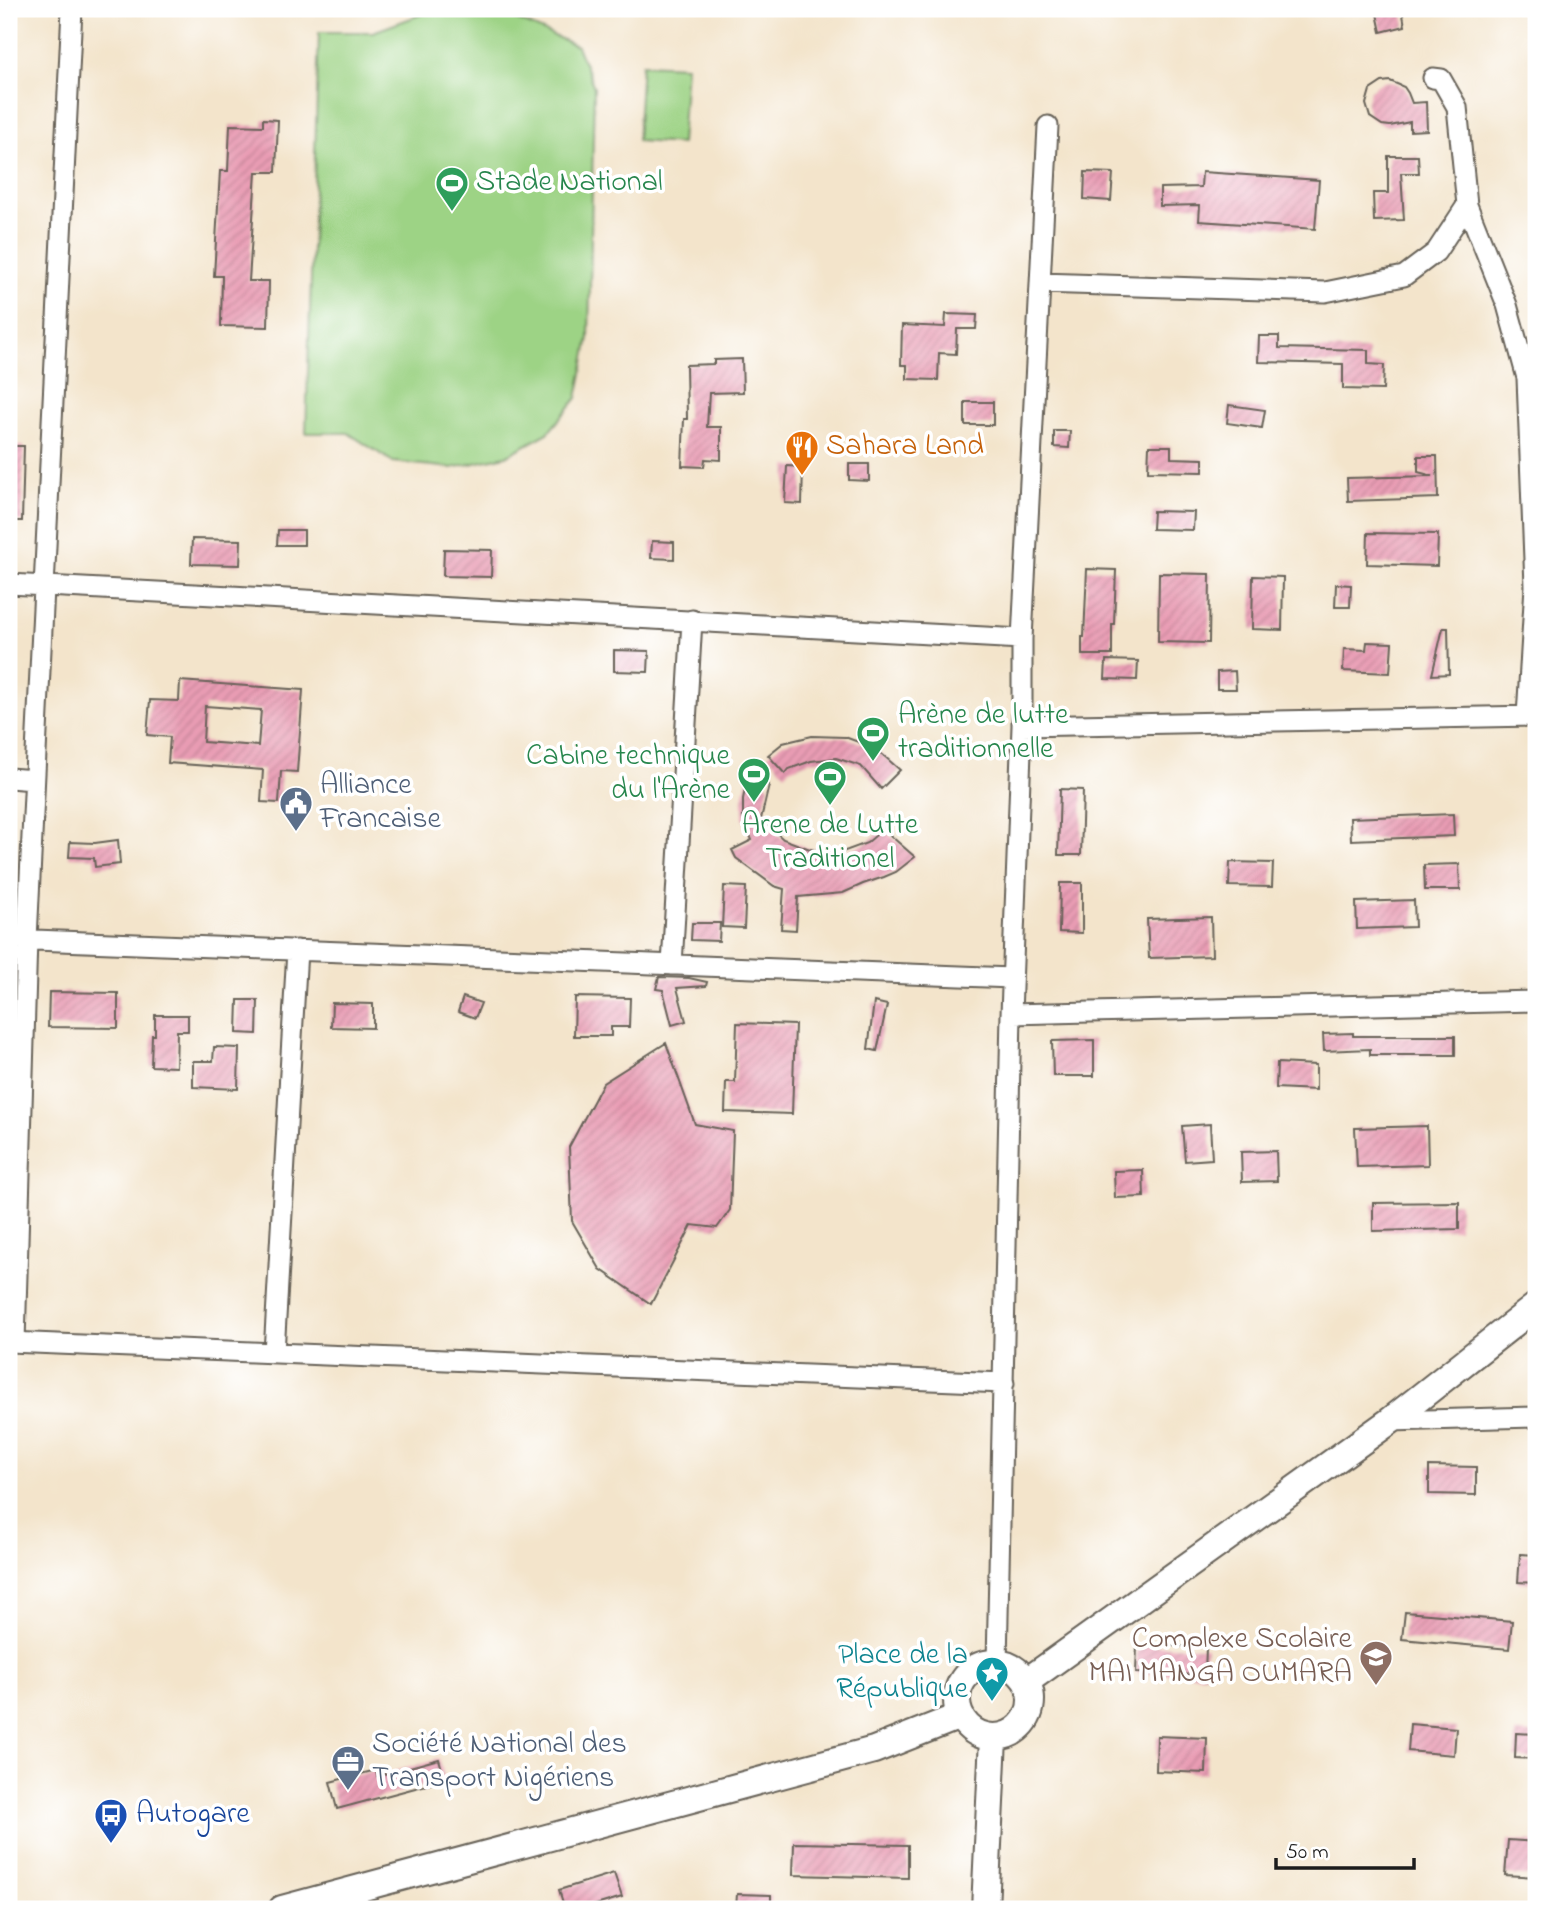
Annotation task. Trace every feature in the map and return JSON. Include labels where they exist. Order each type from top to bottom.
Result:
[{"type":"main road","points":[[1027,1681],[1390,1421],[1536,1306]]},
{"type":"main road","points":[[997,1662],[1009,1665],[1027,1681],[1032,1696],[1030,1712],[1022,1726],[1009,1735],[993,1738],[979,1735],[968,1728],[960,1716],[957,1701],[959,1686],[968,1673],[981,1665],[997,1662]]},
{"type":"main road","points":[[282,1909],[874,1750],[960,1716]]},
{"type":"main road","points":[[985,1909],[993,1738]]},
{"type":"street","points":[[72,9],[34,780],[18,939],[12,1342],[1004,1383]]},
{"type":"street","points":[[1022,726],[1532,716],[1535,586],[1527,378],[1507,305],[1467,205],[1457,107],[1441,79],[1433,78]]},
{"type":"street","points":[[997,1662],[1011,1014],[1022,726],[1022,639],[1048,126]]},
{"type":"street","points":[[1040,284],[1325,292],[1404,276],[1436,252],[1467,205]]},
{"type":"street","points":[[9,584],[1022,639]]},
{"type":"street","points":[[672,965],[692,620]]},
{"type":"street","points":[[9,778],[34,780]]},
{"type":"street","points":[[18,939],[1012,978]]},
{"type":"street","points":[[274,1353],[297,950]]},
{"type":"street","points":[[1011,1014],[1536,1001]]},
{"type":"street","points":[[1390,1421],[1536,1417]]},
{"type":"green space","name":"Stade National","points":[[436,9],[475,9],[502,13],[577,46],[594,87],[589,338],[577,398],[548,433],[506,456],[452,468],[393,462],[348,433],[306,433],[319,32],[373,32]]},
{"type":"green space","points":[[642,64],[686,66],[681,144],[637,141]]},
{"type":"building","points":[[1376,9],[1402,9],[1405,26],[1381,32]]},
{"type":"building","points":[[1390,81],[1404,87],[1412,103],[1426,102],[1427,130],[1410,131],[1410,122],[1382,125],[1370,117],[1366,104],[1370,90],[1382,82]]},
{"type":"building","points":[[263,119],[278,120],[276,172],[256,172],[249,281],[269,281],[268,327],[221,326],[222,276],[214,276],[220,171],[228,171],[230,125],[263,126]]},
{"type":"building","points":[[1388,156],[1418,156],[1419,173],[1401,173],[1404,220],[1374,221],[1373,193],[1388,193]]},
{"type":"building","points":[[1085,172],[1113,173],[1111,201],[1084,199]]},
{"type":"building","points":[[1202,172],[1319,180],[1315,229],[1199,221],[1200,205],[1160,206],[1160,188],[1201,187]]},
{"type":"building","points":[[946,314],[977,315],[976,329],[957,329],[956,354],[939,353],[938,380],[907,379],[907,365],[901,365],[902,325],[945,327]]},
{"type":"building","points":[[1259,336],[1279,336],[1279,348],[1368,350],[1368,364],[1384,365],[1383,390],[1343,389],[1343,364],[1258,362]]},
{"type":"building","points":[[742,359],[743,392],[709,393],[707,427],[721,427],[721,460],[705,459],[704,467],[682,466],[684,419],[687,419],[686,365]]},
{"type":"building","points":[[965,402],[993,402],[993,425],[965,425]]},
{"type":"building","points":[[1229,405],[1265,410],[1262,428],[1227,423]]},
{"type":"building","points":[[1054,431],[1070,431],[1069,448],[1054,447]]},
{"type":"building","points":[[9,446],[24,446],[22,521],[9,521]]},
{"type":"building","points":[[1149,446],[1171,446],[1171,458],[1203,459],[1203,472],[1148,471]]},
{"type":"building","points":[[1418,456],[1437,456],[1438,498],[1348,501],[1347,478],[1433,476],[1418,472]]},
{"type":"building","points":[[849,464],[869,464],[869,481],[849,480]]},
{"type":"building","points":[[787,466],[803,467],[802,504],[785,503]]},
{"type":"building","points":[[1153,511],[1194,512],[1193,530],[1152,529]]},
{"type":"building","points":[[278,530],[304,530],[304,545],[277,545]]},
{"type":"building","points":[[1368,533],[1438,534],[1437,566],[1367,564]]},
{"type":"building","points":[[192,539],[241,540],[240,565],[191,564]]},
{"type":"building","points":[[652,541],[674,542],[674,559],[651,558]]},
{"type":"building","points":[[444,549],[492,550],[491,577],[443,576]]},
{"type":"building","points":[[1087,569],[1116,570],[1112,655],[1082,655]]},
{"type":"building","points":[[1159,573],[1210,574],[1209,643],[1158,642]]},
{"type":"building","points":[[1253,576],[1283,577],[1282,630],[1252,629]]},
{"type":"building","points":[[1336,584],[1351,585],[1350,607],[1335,607]]},
{"type":"building","points":[[1443,628],[1448,628],[1449,674],[1432,675]]},
{"type":"building","points":[[1367,642],[1392,643],[1390,673],[1343,671],[1344,649],[1366,650]]},
{"type":"building","points":[[614,650],[649,651],[648,672],[614,671]]},
{"type":"building","points":[[1106,660],[1138,661],[1137,680],[1105,679]]},
{"type":"building","points":[[1235,671],[1236,689],[1217,689],[1217,672]]},
{"type":"building","points":[[180,681],[303,690],[297,772],[281,771],[279,803],[261,802],[263,770],[168,763],[170,737],[147,735],[150,700],[179,701]],"holes":[[[205,706],[261,710],[258,746],[203,742]]]},
{"type":"building","name":"Arène de lutte traditionnelle","points":[[812,736],[845,737],[869,746],[900,770],[881,789],[861,766],[836,758],[811,761],[789,769],[785,774],[768,755],[783,743]]},
{"type":"building","points":[[749,777],[769,785],[761,819],[783,839],[810,849],[837,854],[867,843],[883,829],[915,857],[896,872],[843,893],[798,897],[796,930],[781,929],[784,889],[774,886],[736,858],[732,850],[752,840],[743,818],[743,799]]},
{"type":"building","points":[[1060,789],[1083,790],[1081,855],[1058,855]]},
{"type":"building","points":[[1453,814],[1454,836],[1351,840],[1350,818]]},
{"type":"building","points":[[118,840],[120,864],[95,867],[94,858],[69,857],[70,842]]},
{"type":"building","points":[[1230,862],[1273,863],[1272,887],[1229,886]]},
{"type":"building","points":[[1459,864],[1460,890],[1425,890],[1424,865]]},
{"type":"building","points":[[1060,883],[1082,883],[1082,933],[1059,932]]},
{"type":"building","points":[[724,886],[746,887],[744,928],[722,927]]},
{"type":"building","points":[[1414,900],[1415,927],[1357,929],[1356,902]]},
{"type":"building","points":[[1211,917],[1212,956],[1149,958],[1147,919]]},
{"type":"building","points":[[692,923],[720,923],[719,941],[691,940]]},
{"type":"building","points":[[659,977],[689,978],[707,982],[706,986],[677,988],[686,1021],[672,1025],[663,990],[656,989]]},
{"type":"building","points":[[49,992],[118,993],[118,1028],[48,1027]]},
{"type":"building","points":[[463,997],[481,1003],[475,1018],[458,1012]]},
{"type":"building","points":[[575,997],[630,998],[629,1027],[611,1027],[611,1036],[574,1036]]},
{"type":"building","points":[[238,1000],[258,1000],[257,1034],[237,1033]]},
{"type":"building","points":[[874,1002],[887,1005],[877,1051],[868,1049]]},
{"type":"building","points":[[332,1003],[373,1004],[373,1028],[331,1027]]},
{"type":"building","points":[[155,1015],[188,1015],[188,1031],[177,1031],[176,1067],[151,1066]]},
{"type":"building","points":[[737,1023],[795,1025],[792,1114],[725,1112],[726,1082],[735,1082]]},
{"type":"building","points":[[1353,1033],[1353,1036],[1455,1036],[1455,1055],[1370,1055],[1370,1049],[1324,1051],[1323,1034]]},
{"type":"building","points":[[1094,1040],[1094,1076],[1053,1076],[1052,1041]]},
{"type":"building","points":[[666,1043],[695,1124],[733,1131],[730,1210],[717,1228],[692,1225],[651,1304],[600,1269],[572,1221],[569,1147],[603,1083]]},
{"type":"building","points":[[214,1047],[239,1048],[238,1089],[193,1087],[193,1061],[213,1061]]},
{"type":"building","points":[[1277,1063],[1316,1065],[1316,1090],[1276,1088]]},
{"type":"building","points":[[1210,1124],[1212,1159],[1185,1161],[1182,1126]]},
{"type":"building","points":[[1427,1126],[1428,1165],[1357,1167],[1355,1128]]},
{"type":"building","points":[[1276,1151],[1277,1181],[1242,1182],[1241,1152]]},
{"type":"building","points":[[1143,1170],[1144,1197],[1115,1198],[1114,1171]]},
{"type":"building","points":[[1459,1202],[1459,1229],[1373,1231],[1373,1203]]},
{"type":"building","points":[[1429,1466],[1476,1467],[1476,1495],[1429,1494]]},
{"type":"building","points":[[1520,1554],[1536,1555],[1536,1583],[1518,1582]]},
{"type":"building","points":[[1405,1612],[1512,1621],[1509,1649],[1402,1639]]},
{"type":"building","points":[[1137,1645],[1206,1647],[1205,1675],[1136,1673]]},
{"type":"building","points":[[1410,1724],[1456,1728],[1454,1755],[1408,1751]]},
{"type":"building","points":[[1516,1733],[1536,1734],[1536,1759],[1515,1758]]},
{"type":"building","points":[[1157,1736],[1207,1738],[1206,1773],[1156,1771]]},
{"type":"building","points":[[439,1759],[445,1780],[337,1809],[330,1782],[376,1770],[377,1776]]},
{"type":"building","points":[[1508,1840],[1536,1842],[1536,1877],[1505,1875]]},
{"type":"building","points":[[794,1843],[908,1845],[908,1878],[793,1875]]},
{"type":"building","points":[[614,1873],[622,1897],[583,1909],[565,1909],[559,1890]]},
{"type":"building","points":[[737,1894],[771,1895],[771,1909],[736,1909]]},
{"type":"place","name":"Stade National","points":[[452,213]]},
{"type":"place","name":"Sahara Land","points":[[802,477]]},
{"type":"place","name":"Arène de lutte traditionnelle","points":[[873,763]]},
{"type":"place","name":"Cabine technique du l'Arène","points":[[754,804]]},
{"type":"place","name":"Arene de Lutte Traditionel","points":[[830,807]]},
{"type":"place","name":"Alliance Francaise","points":[[296,833]]},
{"type":"place","name":"Complexe Scolaire MAI MANGA OUMARA","points":[[1376,1687]]},
{"type":"place","name":"Place de la République","points":[[992,1703]]},
{"type":"place","name":"Société National des Transport Nigériens","points":[[348,1792]]},
{"type":"place","name":"Autogare","points":[[111,1845]]}]
